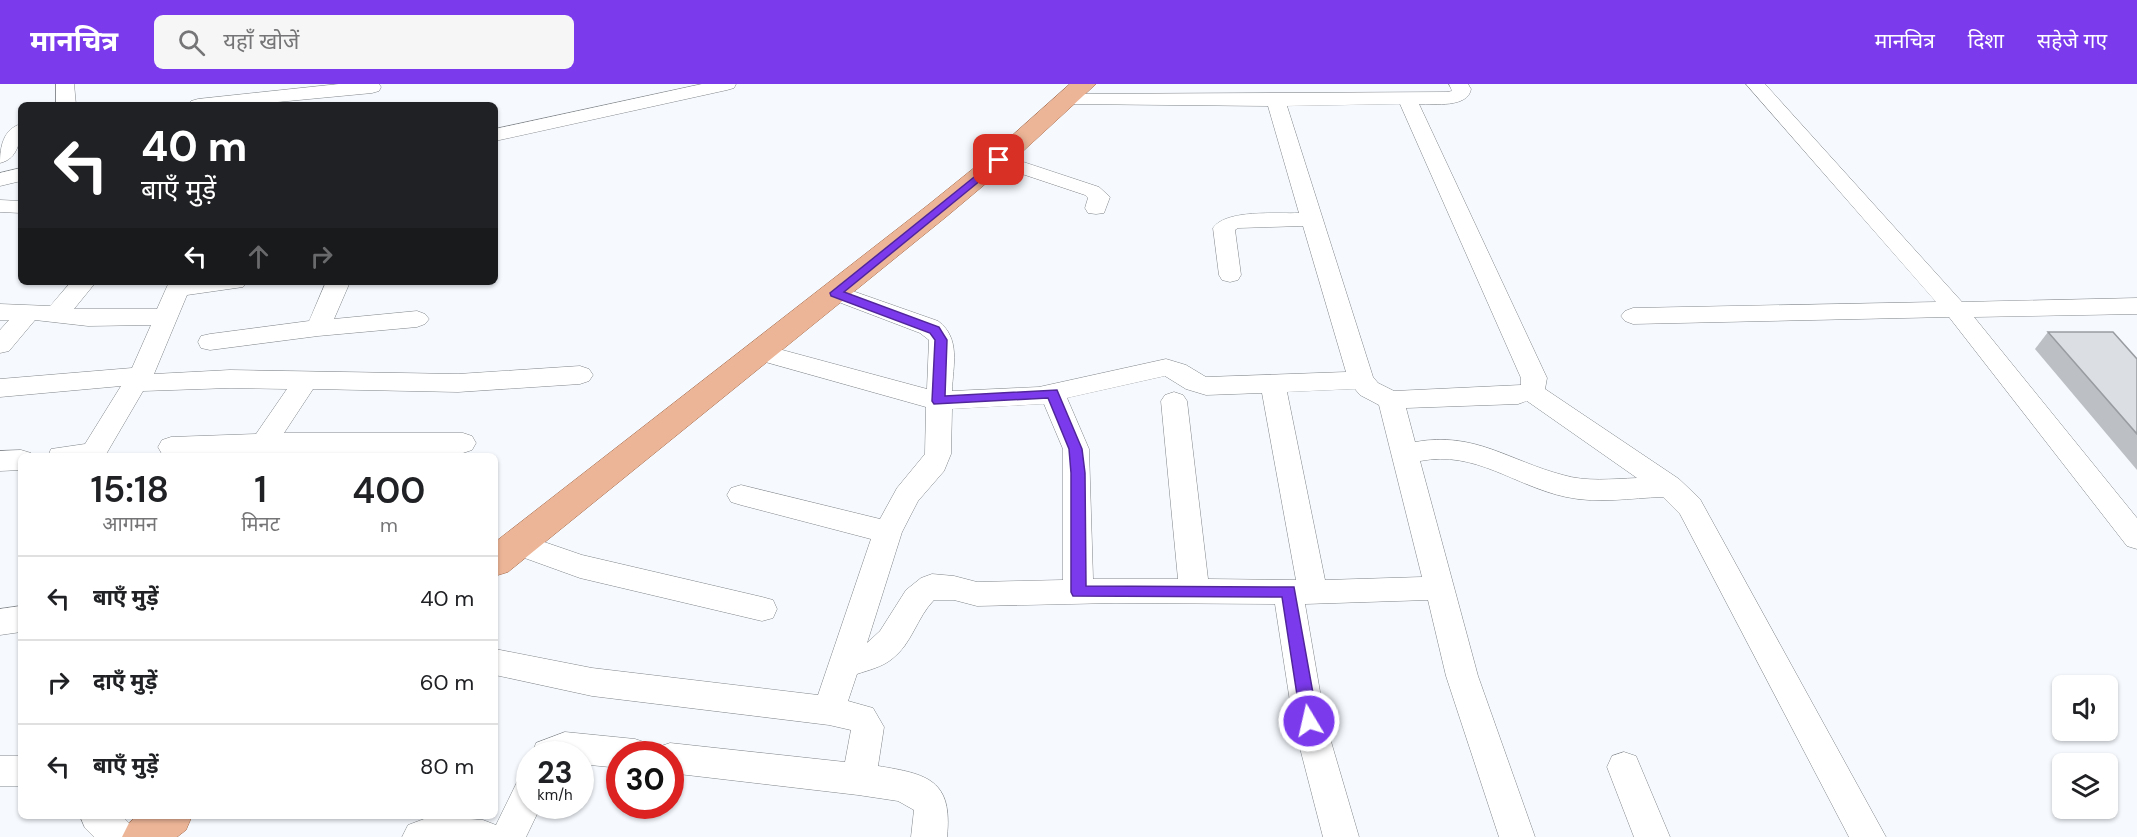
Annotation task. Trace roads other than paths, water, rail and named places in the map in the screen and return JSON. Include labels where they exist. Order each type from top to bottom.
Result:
[{"type":"main road","points":[[498,560],[836,293],[999,160],[1076,91]]},
{"type":"main road","points":[[144,837],[167,819]]},
{"type":"street","points":[[65,84],[66,102]]},
{"type":"street","points":[[498,134],[727,84]]},
{"type":"street","points":[[1076,91],[1276,100],[1407,98],[1456,96],[1461,94],[1462,90],[1458,84]]},
{"type":"street","points":[[1755,84],[1957,311],[2137,538]]},
{"type":"street","points":[[223,102],[373,86]]},
{"type":"street","points":[[362,102],[373,86]]},
{"type":"street","points":[[1276,100],[1361,380],[1368,389],[1391,400],[1518,395],[1530,391],[1534,385],[1534,378],[1407,98]]},
{"type":"street","points":[[0,129],[18,128]]},
{"type":"street","points":[[0,157],[18,132]]},
{"type":"street","points":[[999,160],[1092,191],[1099,197],[1096,208]]},
{"type":"street","points":[[0,180],[18,175]]},
{"type":"street","points":[[0,206],[18,207]]},
{"type":"street","points":[[1230,275],[1224,228],[1227,225],[1311,219]]},
{"type":"street","points":[[57,314],[81,285]]},
{"type":"street","points":[[93,453],[156,344],[180,285]]},
{"type":"street","points":[[318,328],[337,285]]},
{"type":"street","points":[[829,711],[888,532],[907,495],[934,464],[938,454],[941,340],[934,330],[836,293]]},
{"type":"street","points":[[1633,316],[2137,306]]},
{"type":"street","points":[[0,312],[29,312],[88,318],[167,317]]},
{"type":"street","points":[[0,345],[29,312]]},
{"type":"street","points":[[210,342],[318,328],[417,319]]},
{"type":"street","points":[[760,352],[881,387],[939,401],[1052,393],[1166,367],[1181,372],[1198,385],[1361,380]]},
{"type":"street","points":[[0,388],[137,380],[230,378],[458,383],[580,375]]},
{"type":"street","points":[[264,442],[306,380]]},
{"type":"street","points":[[1273,383],[1301,592],[1309,721],[1341,837]]},
{"type":"street","points":[[1530,391],[1668,486],[1690,507],[1868,837]]},
{"type":"street","points":[[1052,393],[1076,449],[1078,592]]},
{"type":"street","points":[[1391,400],[1461,676],[1517,837]]},
{"type":"street","points":[[1174,401],[1194,591]]},
{"type":"street","points":[[171,447],[264,442],[463,443]]},
{"type":"street","points":[[1405,454],[1439,447],[1468,449],[1565,486],[1595,489],[1668,486]]},
{"type":"street","points":[[0,461],[18,460]]},
{"type":"street","points":[[741,495],[888,532]]},
{"type":"street","points":[[518,544],[580,566],[762,609]]},
{"type":"street","points":[[845,665],[877,653],[885,647],[914,599],[932,586],[978,594],[1301,592],[1439,588]]},
{"type":"street","points":[[0,622],[18,620]]},
{"type":"street","points":[[498,663],[592,682],[829,711],[861,718],[868,727],[858,779]]},
{"type":"street","points":[[684,760],[858,779],[910,789],[923,795],[929,802],[932,812],[929,837]]},
{"type":"street","points":[[1624,767],[1652,837]]},
{"type":"street","points":[[0,771],[18,771]]},
{"type":"street","points":[[100,819],[119,837]]},
{"type":"street","points":[[508,837],[517,819]]},
{"type":"street","points":[[420,837],[432,833],[483,837]]}]
